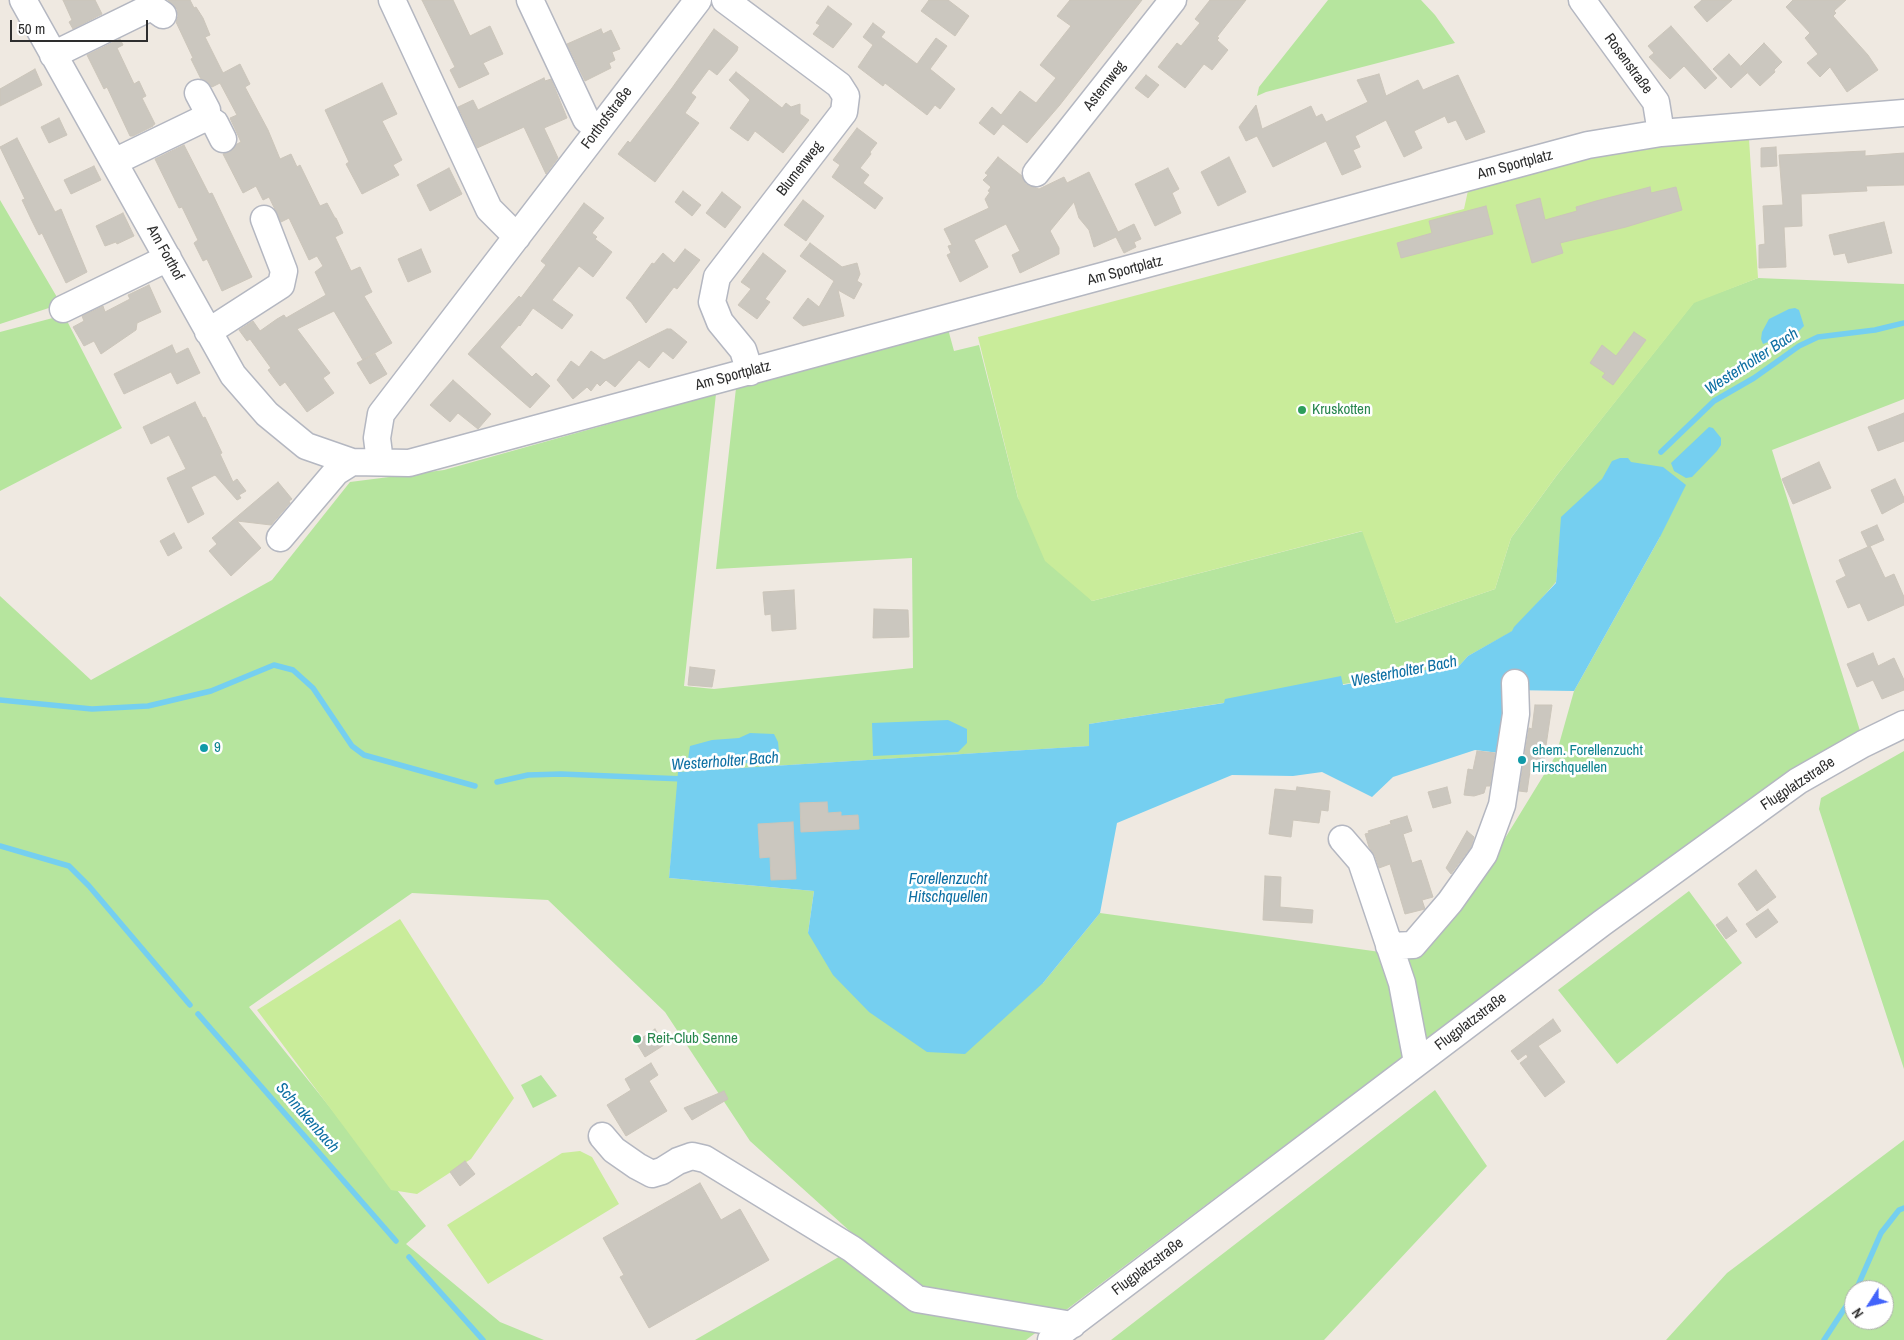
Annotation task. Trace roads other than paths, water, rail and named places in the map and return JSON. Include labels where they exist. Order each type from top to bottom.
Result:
[{"type":"street","name":"Am Forthof","points":[[23,0],[233,375],[267,414],[306,446],[352,462]]},
{"type":"street","points":[[392,0],[489,209],[517,237]]},
{"type":"street","points":[[530,0],[586,119],[598,129]]},
{"type":"street","name":"Forthofstraße","points":[[380,462],[377,438],[381,414],[698,0]]},
{"type":"street","name":"Blumenweg","points":[[726,0],[839,85],[846,96],[844,112],[717,277],[712,302],[720,322],[743,350],[750,372]]},
{"type":"street","name":"Asternweg","points":[[1036,173],[1173,0]]},
{"type":"street","name":"Rosenstraße","points":[[1582,0],[1656,102],[1661,133]]},
{"type":"street","points":[[53,55],[147,9],[153,8],[163,15]]},
{"type":"street","points":[[114,162],[205,118],[208,110],[198,92]]},
{"type":"street","name":"Am Sportplatz","points":[[352,462],[409,463],[1588,145],[1661,133],[1904,113]]},
{"type":"street","points":[[205,118],[215,123],[223,139]]},
{"type":"street","points":[[208,332],[281,285],[284,271],[264,219]]},
{"type":"street","points":[[63,309],[168,258]]},
{"type":"street","points":[[280,538],[336,472],[352,462]]},
{"type":"street","points":[[1389,946],[1413,944],[1450,902],[1484,854],[1502,805],[1516,714],[1515,683]]},
{"type":"street","name":"Flugplatzstraße","points":[[1051,1340],[1602,923],[1798,781],[1863,744],[1904,724]]},
{"type":"street","points":[[1342,838],[1361,862],[1402,983],[1418,1062]]},
{"type":"street","points":[[602,1136],[614,1150],[652,1174],[692,1156],[705,1159],[852,1250],[917,1298],[951,1306],[1072,1324]]},
{"type":"water","points":[[1795,308],[1799,310],[1804,326],[1787,339],[1779,338],[1763,344],[1761,339],[1762,332],[1769,319]]},
{"type":"water","points":[[1709,427],[1713,428],[1721,438],[1721,445],[1717,451],[1692,477],[1686,478],[1674,471],[1671,463]]},
{"type":"water","name":"Forellenzucht Hitschquellen","points":[[1628,458],[1631,462],[1663,467],[1686,485],[1660,537],[1574,691],[1509,690],[1500,753],[1475,750],[1393,777],[1372,797],[1322,772],[1293,776],[1232,775],[1117,823],[1100,913],[1043,983],[965,1054],[927,1052],[869,1012],[833,975],[808,933],[814,891],[669,878],[678,772],[1089,746],[1089,724],[1224,703],[1225,699],[1341,676],[1343,685],[1354,683],[1353,675],[1401,673],[1459,666],[1468,656],[1512,631],[1556,583],[1561,517],[1602,479],[1612,461]]},
{"type":"water","points":[[948,720],[967,729],[967,743],[958,752],[873,756],[872,723]]},
{"type":"water","points":[[750,733],[774,734],[778,742],[779,752],[775,759],[765,762],[691,767],[688,759],[690,746],[712,740],[739,738]]},
{"type":"waterway","name":"Westerholter Bach","points":[[1661,452],[1714,401],[1754,378],[1799,346],[1818,337],[1875,330],[1904,323]]},
{"type":"waterway","name":"Westerholter Bach","points":[[0,700],[92,709],[148,706],[211,691],[274,665],[293,670],[313,688],[352,746],[364,755],[475,786]]},
{"type":"waterway","name":"Westerholter Bach","points":[[497,782],[528,775],[561,774],[684,779]]},
{"type":"waterway","name":"Schnakenbach","points":[[0,846],[69,866],[89,886],[190,1005]]},
{"type":"waterway","name":"Schnakenbach","points":[[198,1014],[396,1241]]},
{"type":"waterway","name":"Schnakenbach","points":[[1860,1280],[1881,1233],[1899,1210],[1904,1208]]},
{"type":"waterway","name":"Schnakenbach","points":[[409,1257],[483,1340]]},
{"type":"waterway","name":"Schnakenbach","points":[[1824,1340],[1844,1309]]},
{"type":"place","name":"Kruskotten","points":[[1302,410]]},
{"type":"place","name":"9","points":[[204,748]]},
{"type":"place","name":"ehem. Forellenzucht Hirschquellen","points":[[1522,760]]},
{"type":"place","name":"Reit-Club Senne","points":[[637,1039]]}]
